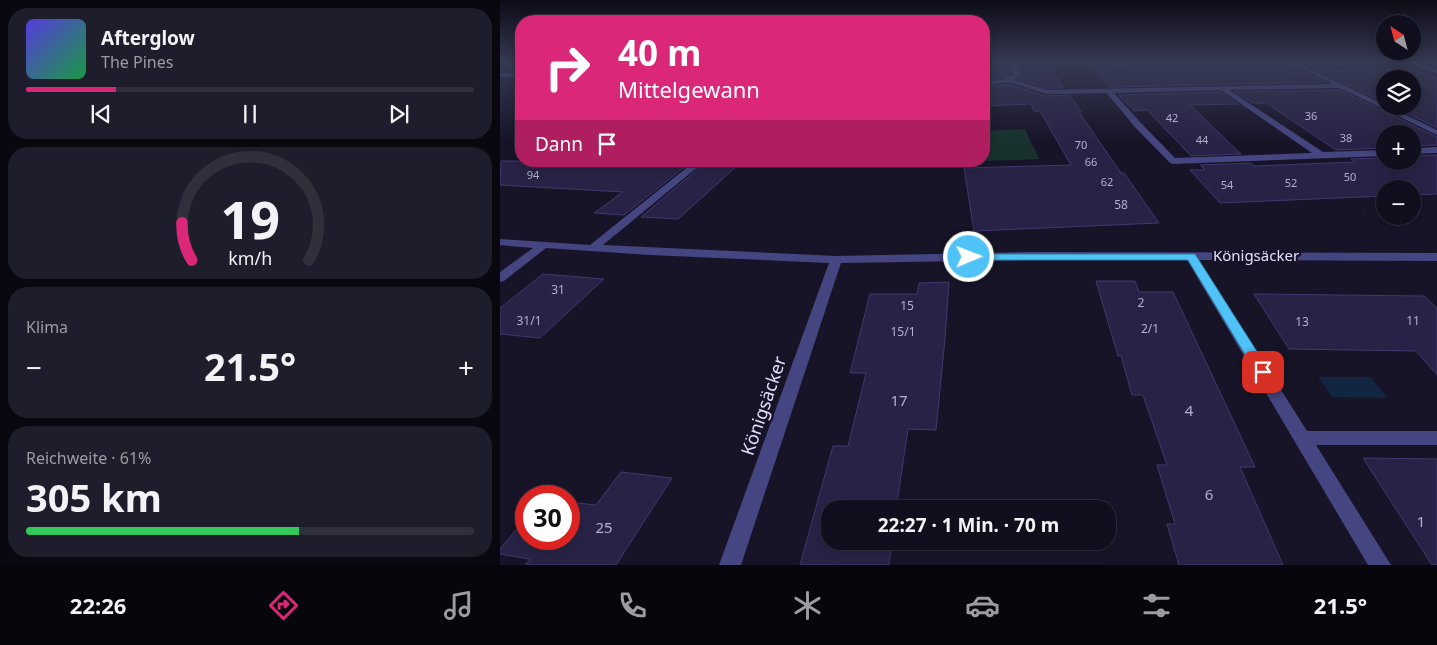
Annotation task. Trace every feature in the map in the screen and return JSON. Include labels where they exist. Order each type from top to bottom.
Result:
[{"type":"street","points":[[1035,88],[1046,92],[1248,88]]},
{"type":"street","points":[[1347,88],[1437,133]]},
{"type":"street","points":[[1223,89],[1321,155]]},
{"type":"street","points":[[1110,92],[1137,124],[1173,161],[1376,153]]},
{"type":"street","points":[[1421,151],[1437,150]]},
{"type":"street","points":[[594,248],[693,167]]},
{"type":"street","name":"Königsäcker","points":[[500,242],[836,260],[1026,256],[1437,257]]},
{"type":"street","points":[[500,278],[545,244]]},
{"type":"street","points":[[1191,257],[1304,438],[1380,565]]},
{"type":"street","name":"Königsäcker","points":[[730,565],[836,260]]},
{"type":"street","points":[[1304,438],[1437,438]]},
{"type":"green space","points":[[1025,129],[1039,159],[990,161],[990,131]]},
{"type":"water","points":[[1319,377],[1371,377],[1387,398],[1332,397]]},
{"type":"building","points":[[990,88],[1022,88],[1045,96],[1070,95],[1081,112],[1079,112],[1121,173],[1124,173],[1159,223],[974,231],[964,168],[1071,165],[1040,111],[1034,111],[1031,104],[990,106]]},
{"type":"building","points":[[1355,88],[1376,88],[1376,99]]},
{"type":"building","points":[[1421,88],[1437,88],[1437,128],[1410,115],[1421,115]]},
{"type":"building","points":[[1340,90],[1376,107],[1376,115],[1392,115],[1412,125],[1376,125],[1376,148],[1336,150],[1266,103],[1253,103],[1235,92]]},
{"type":"building","points":[[1220,92],[1238,104],[1190,105],[1241,154],[1191,156],[1147,110],[1134,111],[1119,95]]},
{"type":"building","points":[[1421,129],[1437,137],[1437,145],[1421,146]]},
{"type":"building","points":[[1437,155],[1437,194],[1421,195],[1421,180],[1376,180],[1376,196],[1220,203],[1190,170],[1205,170],[1200,165],[1251,163],[1254,166],[1355,162],[1351,159],[1376,158],[1376,170],[1421,170],[1421,156]]},
{"type":"building","points":[[501,161],[515,161],[515,167],[684,167],[624,215],[594,213],[623,192],[500,185]]},
{"type":"building","points":[[700,167],[736,167],[678,219],[641,217]]},
{"type":"building","points":[[543,274],[604,279],[540,338],[500,334],[500,308]]},
{"type":"building","points":[[1096,281],[1135,281],[1139,292],[1173,292],[1255,467],[1240,467],[1283,565],[1179,565],[1167,524],[1175,524],[1157,465],[1167,465],[1143,395],[1132,395],[1121,356],[1118,356]]},
{"type":"building","points":[[949,282],[936,430],[908,429],[897,500],[821,500],[821,550],[891,550],[889,565],[800,565],[833,446],[848,446],[866,373],[850,373],[870,294],[917,294],[919,283]]},
{"type":"building","points":[[1254,294],[1424,296],[1437,308],[1437,375],[1416,351],[1289,349]]},
{"type":"building","points":[[1363,458],[1437,459],[1437,565],[1432,565]]},
{"type":"building","points":[[621,472],[672,478],[616,565],[525,565],[530,559],[500,554],[500,549],[515,531],[515,550],[580,550],[580,503],[596,505]]},
{"type":"route","points":[[969,257],[1191,257],[1263,372]]}]
